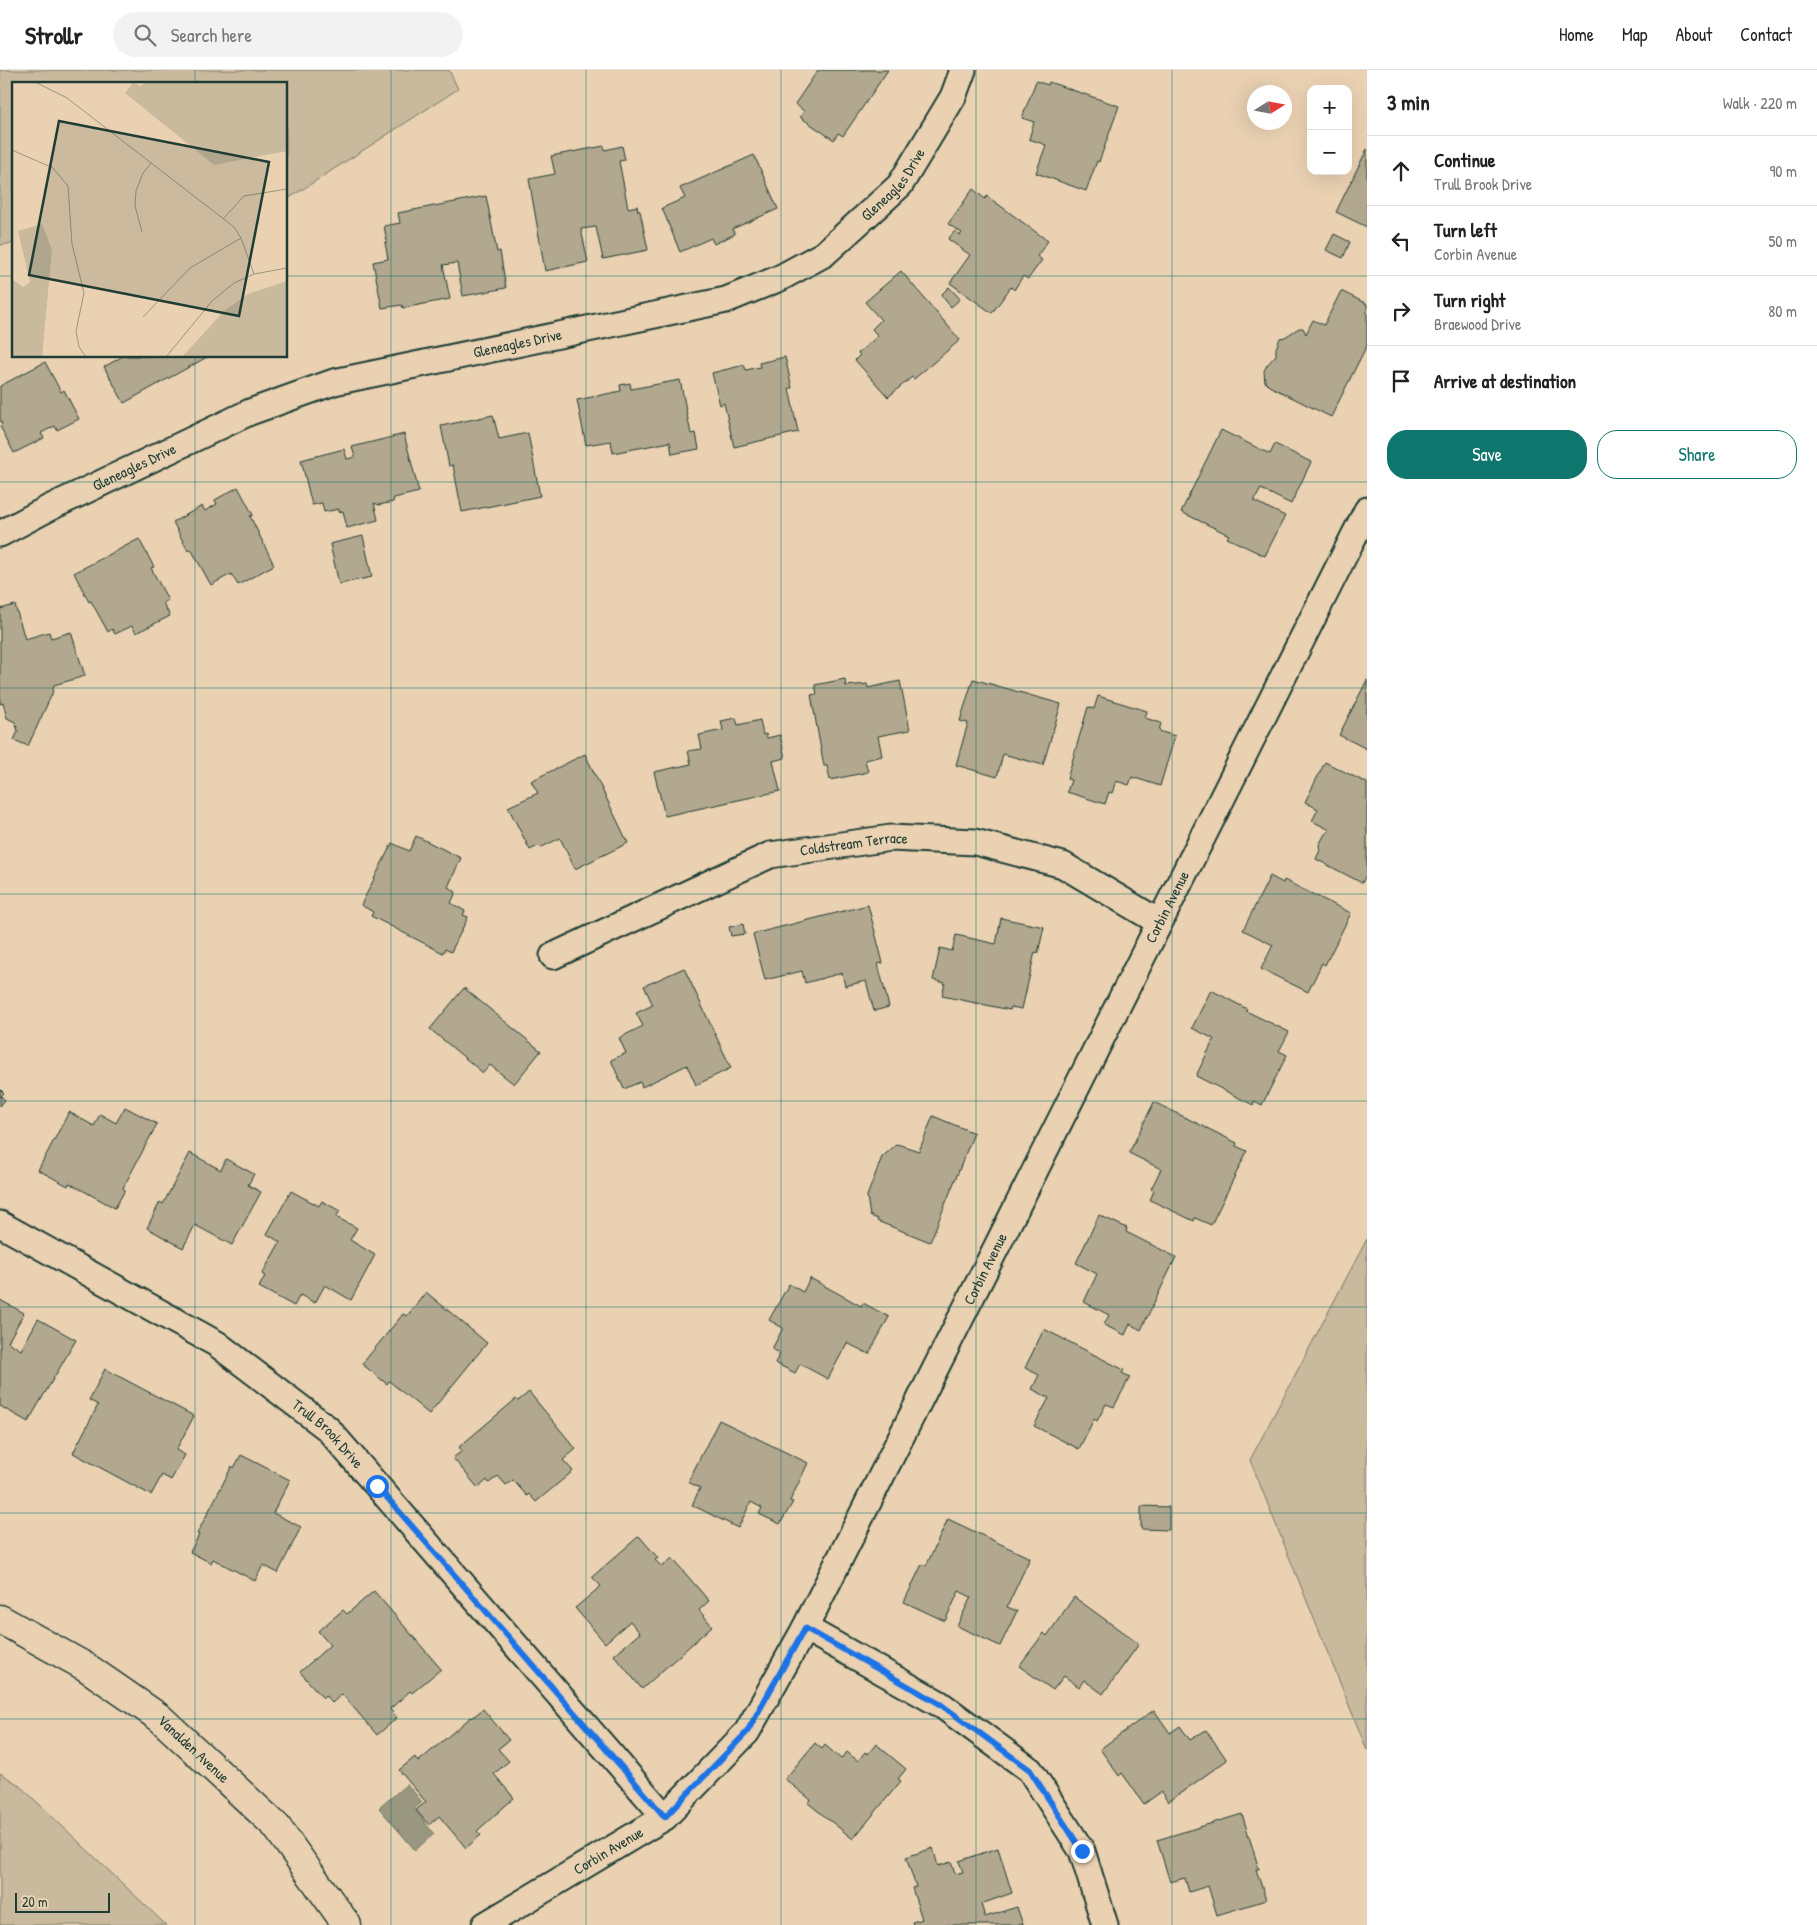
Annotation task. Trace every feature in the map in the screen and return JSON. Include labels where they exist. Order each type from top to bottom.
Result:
[{"type":"main road","name":"Vanalden Avenue","points":[[0,1619],[86,1667],[160,1718],[276,1826],[346,1925]]},
{"type":"street","name":"Gleneagles Drive","points":[[0,534],[49,508],[250,412],[334,382],[726,300],[780,278],[824,254],[900,185],[953,97],[963,70]]},
{"type":"street","name":"Corbin Avenue","points":[[485,1925],[665,1817],[747,1732],[805,1628],[1367,510]]},
{"type":"street","name":"Coldstream Terrace","points":[[553,956],[770,855],[891,838],[975,842],[1063,865],[1159,922]]},
{"type":"street","name":"Trull Brook Drive","points":[[0,1224],[217,1344],[327,1428],[665,1817]]},
{"type":"street","points":[[805,1628],[940,1704],[1030,1770],[1082,1851],[1105,1925]]},
{"type":"shaded area","points":[[0,70],[449,70],[458,89],[288,199],[288,82],[12,82],[12,243],[0,245]]},
{"type":"shaded area","points":[[1367,1239],[1367,1750],[1250,1460]]},
{"type":"shaded area","points":[[0,1773],[19,1785],[166,1925],[0,1925]]},
{"type":"shaded area","points":[[407,1784],[422,1802],[414,1809],[434,1834],[415,1850],[379,1808]]},
{"type":"building","points":[[818,70],[888,70],[843,136],[838,133],[834,140],[800,117],[804,111],[795,104]]},
{"type":"building","points":[[1036,81],[1048,85],[1049,82],[1119,106],[1099,162],[1097,161],[1086,191],[1036,173],[1046,145],[1029,139],[1034,122],[1022,118]]},
{"type":"building","points":[[604,146],[605,150],[622,146],[625,160],[619,161],[628,208],[637,206],[638,211],[640,211],[648,250],[603,259],[596,227],[581,229],[588,262],[545,271],[529,179],[555,174],[551,156]]},
{"type":"building","points":[[1367,149],[1367,227],[1336,212]]},
{"type":"building","points":[[754,155],[778,209],[732,229],[735,234],[714,244],[711,238],[680,252],[662,208],[685,198],[680,188]]},
{"type":"building","points":[[973,189],[985,199],[987,196],[1048,241],[1037,256],[1042,260],[1028,279],[1023,276],[1014,290],[1011,287],[992,313],[950,283],[970,255],[948,239],[955,231],[960,235],[962,233],[948,224]]},
{"type":"building","points":[[486,196],[497,252],[500,251],[506,288],[463,296],[457,263],[443,265],[450,299],[403,308],[402,305],[382,308],[373,262],[388,259],[384,226],[400,223],[398,213]]},
{"type":"building","points":[[1334,234],[1350,242],[1343,258],[1326,250]]},
{"type":"building","points":[[901,271],[960,340],[914,379],[912,377],[888,397],[855,360],[860,355],[858,353],[878,336],[872,329],[881,320],[865,302]]},
{"type":"building","points":[[949,287],[960,299],[951,307],[941,295]]},
{"type":"building","points":[[1341,291],[1367,304],[1367,345],[1331,417],[1269,386],[1265,382],[1264,371],[1276,355],[1276,348],[1280,338],[1299,328],[1303,328],[1306,334],[1313,320],[1324,325]]},
{"type":"building","points":[[785,357],[792,388],[789,388],[798,432],[734,447],[724,403],[720,405],[712,373],[744,365],[746,370],[760,367],[759,363]]},
{"type":"building","points":[[120,358],[205,358],[124,403],[104,367]]},
{"type":"building","points":[[45,362],[61,392],[64,390],[79,419],[57,430],[55,426],[41,433],[44,438],[14,453],[0,426],[2,424],[0,420],[0,386]]},
{"type":"building","points":[[680,380],[691,434],[696,433],[699,449],[672,454],[670,442],[613,453],[611,441],[586,445],[577,400],[621,391],[620,385],[630,383],[631,389]]},
{"type":"building","points":[[493,415],[499,439],[528,433],[540,496],[462,512],[453,465],[449,466],[441,426]]},
{"type":"building","points":[[1221,430],[1270,454],[1275,444],[1311,462],[1291,504],[1261,489],[1254,501],[1285,516],[1265,556],[1227,538],[1229,535],[1181,512]]},
{"type":"building","points":[[404,434],[419,492],[394,498],[393,502],[379,505],[374,503],[378,520],[347,528],[343,511],[339,512],[339,509],[324,512],[322,503],[312,505],[301,460],[344,449],[347,459],[355,457],[352,447]]},
{"type":"building","points":[[238,487],[253,515],[250,516],[274,565],[238,585],[231,574],[211,585],[191,549],[188,551],[173,522],[202,506],[205,511],[217,504],[215,500]]},
{"type":"building","points":[[363,536],[372,577],[339,584],[330,544]]},
{"type":"building","points":[[139,539],[154,567],[151,568],[168,600],[163,603],[170,616],[136,633],[132,626],[115,634],[112,629],[108,632],[74,573]]},
{"type":"building","points":[[15,605],[25,639],[49,632],[51,638],[71,632],[85,676],[54,685],[52,694],[28,746],[14,740],[18,731],[15,722],[7,718],[3,703],[0,704],[0,609]]},
{"type":"building","points":[[845,679],[846,686],[867,684],[868,688],[900,681],[910,730],[878,736],[882,756],[865,760],[868,772],[830,780],[827,766],[824,766],[811,695],[817,694],[815,685]]},
{"type":"building","points":[[973,679],[1061,704],[1043,765],[1003,754],[997,777],[956,765],[968,723],[960,721]]},
{"type":"building","points":[[1367,680],[1367,749],[1339,735]]},
{"type":"building","points":[[1098,696],[1147,711],[1145,718],[1161,723],[1159,731],[1175,736],[1160,786],[1132,777],[1129,785],[1116,781],[1112,793],[1109,792],[1105,804],[1067,792],[1071,780],[1067,779],[1088,707],[1094,709]]},
{"type":"building","points":[[736,718],[738,725],[760,720],[763,735],[766,734],[767,738],[780,735],[785,758],[773,761],[780,791],[665,816],[654,772],[691,764],[688,751],[702,749],[699,735],[723,730],[721,721]]},
{"type":"building","points":[[585,754],[628,843],[575,869],[560,838],[540,848],[538,846],[530,850],[508,807],[538,793],[531,781]]},
{"type":"building","points":[[1325,762],[1367,783],[1367,873],[1362,883],[1316,859],[1320,850],[1319,845],[1325,834],[1330,830],[1312,821],[1318,809],[1305,802]]},
{"type":"building","points":[[416,836],[461,858],[448,887],[456,892],[451,903],[465,911],[463,915],[468,917],[451,952],[445,949],[443,953],[371,916],[373,912],[361,905],[392,843],[409,851]]},
{"type":"building","points":[[1270,876],[1283,883],[1284,880],[1351,913],[1325,965],[1322,963],[1308,992],[1261,969],[1273,945],[1243,930]]},
{"type":"building","points":[[868,905],[883,963],[878,964],[889,1007],[874,1011],[866,981],[845,986],[842,973],[805,983],[802,971],[765,980],[753,934]]},
{"type":"building","points":[[1001,918],[1044,927],[1038,953],[1035,952],[1022,1009],[1011,1007],[1010,1010],[942,996],[945,983],[933,980],[940,948],[952,951],[956,935],[996,944]]},
{"type":"building","points":[[743,924],[745,934],[731,936],[729,927]]},
{"type":"building","points":[[684,968],[731,1068],[696,1085],[687,1065],[642,1087],[640,1082],[624,1089],[611,1060],[626,1053],[619,1038],[643,1026],[636,1013],[653,1005],[644,986]]},
{"type":"building","points":[[464,988],[541,1051],[514,1084],[490,1065],[483,1073],[430,1029]]},
{"type":"building","points":[[1211,990],[1247,1009],[1246,1011],[1289,1032],[1279,1051],[1287,1055],[1262,1105],[1254,1101],[1253,1105],[1196,1076],[1214,1039],[1192,1028]]},
{"type":"building","points":[[0,1089],[4,1093],[1,1096],[5,1100],[0,1106]]},
{"type":"building","points":[[1154,1102],[1237,1143],[1236,1146],[1247,1151],[1211,1225],[1195,1218],[1194,1221],[1150,1200],[1154,1191],[1151,1189],[1161,1169],[1129,1153]]},
{"type":"building","points":[[125,1107],[157,1124],[123,1188],[125,1190],[115,1208],[69,1183],[68,1186],[38,1170],[69,1112],[94,1126],[100,1114],[116,1123]]},
{"type":"building","points":[[933,1116],[974,1133],[930,1242],[877,1221],[878,1219],[870,1216],[867,1196],[882,1157],[897,1144],[919,1151]]},
{"type":"building","points":[[190,1153],[221,1170],[226,1159],[254,1174],[248,1185],[261,1192],[232,1245],[195,1225],[183,1248],[147,1228],[160,1202],[163,1204]]},
{"type":"building","points":[[291,1191],[319,1206],[322,1201],[340,1211],[336,1217],[357,1228],[350,1240],[375,1255],[351,1300],[325,1285],[315,1303],[300,1295],[294,1306],[259,1287],[265,1276],[262,1274],[280,1242],[267,1234]]},
{"type":"building","points":[[1099,1215],[1127,1228],[1126,1232],[1176,1257],[1141,1330],[1130,1324],[1125,1335],[1104,1325],[1109,1315],[1084,1302],[1097,1274],[1076,1263]]},
{"type":"building","points":[[810,1278],[861,1306],[863,1303],[889,1317],[869,1354],[847,1343],[828,1379],[800,1364],[795,1373],[775,1363],[780,1353],[772,1349],[783,1328],[769,1320],[789,1284],[803,1292]]},
{"type":"building","points":[[426,1292],[487,1343],[429,1414],[389,1381],[387,1384],[362,1364],[403,1314],[407,1316]]},
{"type":"building","points":[[0,1300],[24,1313],[8,1342],[21,1350],[38,1319],[76,1340],[28,1422],[0,1406]]},
{"type":"building","points":[[1044,1329],[1124,1370],[1122,1373],[1130,1377],[1114,1407],[1106,1404],[1097,1421],[1094,1419],[1079,1449],[1034,1426],[1049,1398],[1032,1389],[1039,1375],[1025,1368]]},
{"type":"building","points":[[105,1369],[194,1416],[176,1450],[185,1455],[171,1480],[162,1475],[151,1495],[73,1453],[98,1405],[89,1400]]},
{"type":"building","points":[[529,1392],[576,1449],[563,1460],[573,1471],[536,1502],[529,1494],[527,1496],[513,1480],[506,1485],[498,1476],[489,1483],[487,1480],[478,1488],[453,1458],[462,1451],[459,1447],[516,1399],[518,1401]]},
{"type":"building","points":[[719,1420],[808,1463],[790,1501],[793,1502],[780,1524],[759,1514],[762,1508],[751,1502],[738,1528],[692,1505],[700,1488],[688,1482]]},
{"type":"building","points":[[241,1455],[290,1480],[273,1513],[301,1527],[278,1573],[263,1565],[255,1581],[213,1559],[211,1563],[190,1552],[199,1535],[197,1534],[232,1466],[234,1468]]},
{"type":"building","points":[[1141,1506],[1169,1507],[1169,1530],[1141,1529]]},
{"type":"building","points":[[948,1519],[1030,1558],[1007,1607],[1017,1611],[1000,1646],[957,1626],[971,1597],[959,1591],[945,1621],[904,1602],[922,1564],[926,1566]]},
{"type":"building","points":[[639,1536],[658,1558],[655,1560],[662,1567],[672,1558],[709,1601],[699,1610],[712,1626],[642,1689],[614,1655],[640,1633],[630,1621],[605,1643],[575,1608],[601,1586],[592,1577]]},
{"type":"building","points":[[374,1591],[441,1669],[412,1693],[410,1691],[390,1709],[397,1718],[377,1735],[342,1694],[332,1703],[325,1695],[323,1698],[300,1672],[330,1645],[318,1631],[343,1610],[347,1614]]},
{"type":"building","points":[[1074,1597],[1139,1644],[1103,1694],[1084,1680],[1079,1687],[1064,1676],[1053,1690],[1019,1666],[1044,1633],[1047,1636]]},
{"type":"building","points":[[483,1709],[509,1740],[498,1749],[509,1761],[494,1774],[514,1798],[477,1831],[481,1835],[466,1848],[439,1816],[429,1825],[416,1810],[426,1802],[399,1770],[415,1757],[418,1762]]},
{"type":"building","points":[[1154,1710],[1170,1733],[1180,1726],[1190,1740],[1206,1730],[1227,1760],[1168,1802],[1161,1792],[1144,1804],[1122,1773],[1119,1776],[1100,1749]]},
{"type":"building","points":[[815,1743],[822,1749],[825,1745],[841,1759],[847,1752],[858,1761],[865,1752],[868,1754],[876,1744],[906,1769],[898,1779],[901,1781],[853,1839],[808,1803],[811,1800],[785,1779]]},
{"type":"building","points":[[1242,1814],[1259,1869],[1256,1869],[1266,1900],[1217,1915],[1208,1886],[1189,1892],[1185,1878],[1170,1882],[1157,1840]]},
{"type":"building","points":[[933,1848],[938,1866],[951,1862],[955,1874],[963,1872],[959,1861],[998,1848],[1012,1893],[981,1904],[985,1917],[1017,1907],[1023,1925],[913,1925],[912,1922],[922,1919],[912,1888],[916,1887],[906,1857]]},
{"type":"route","points":[[377,1486],[665,1817],[747,1732],[805,1628],[940,1704],[1030,1770],[1082,1851]]}]
